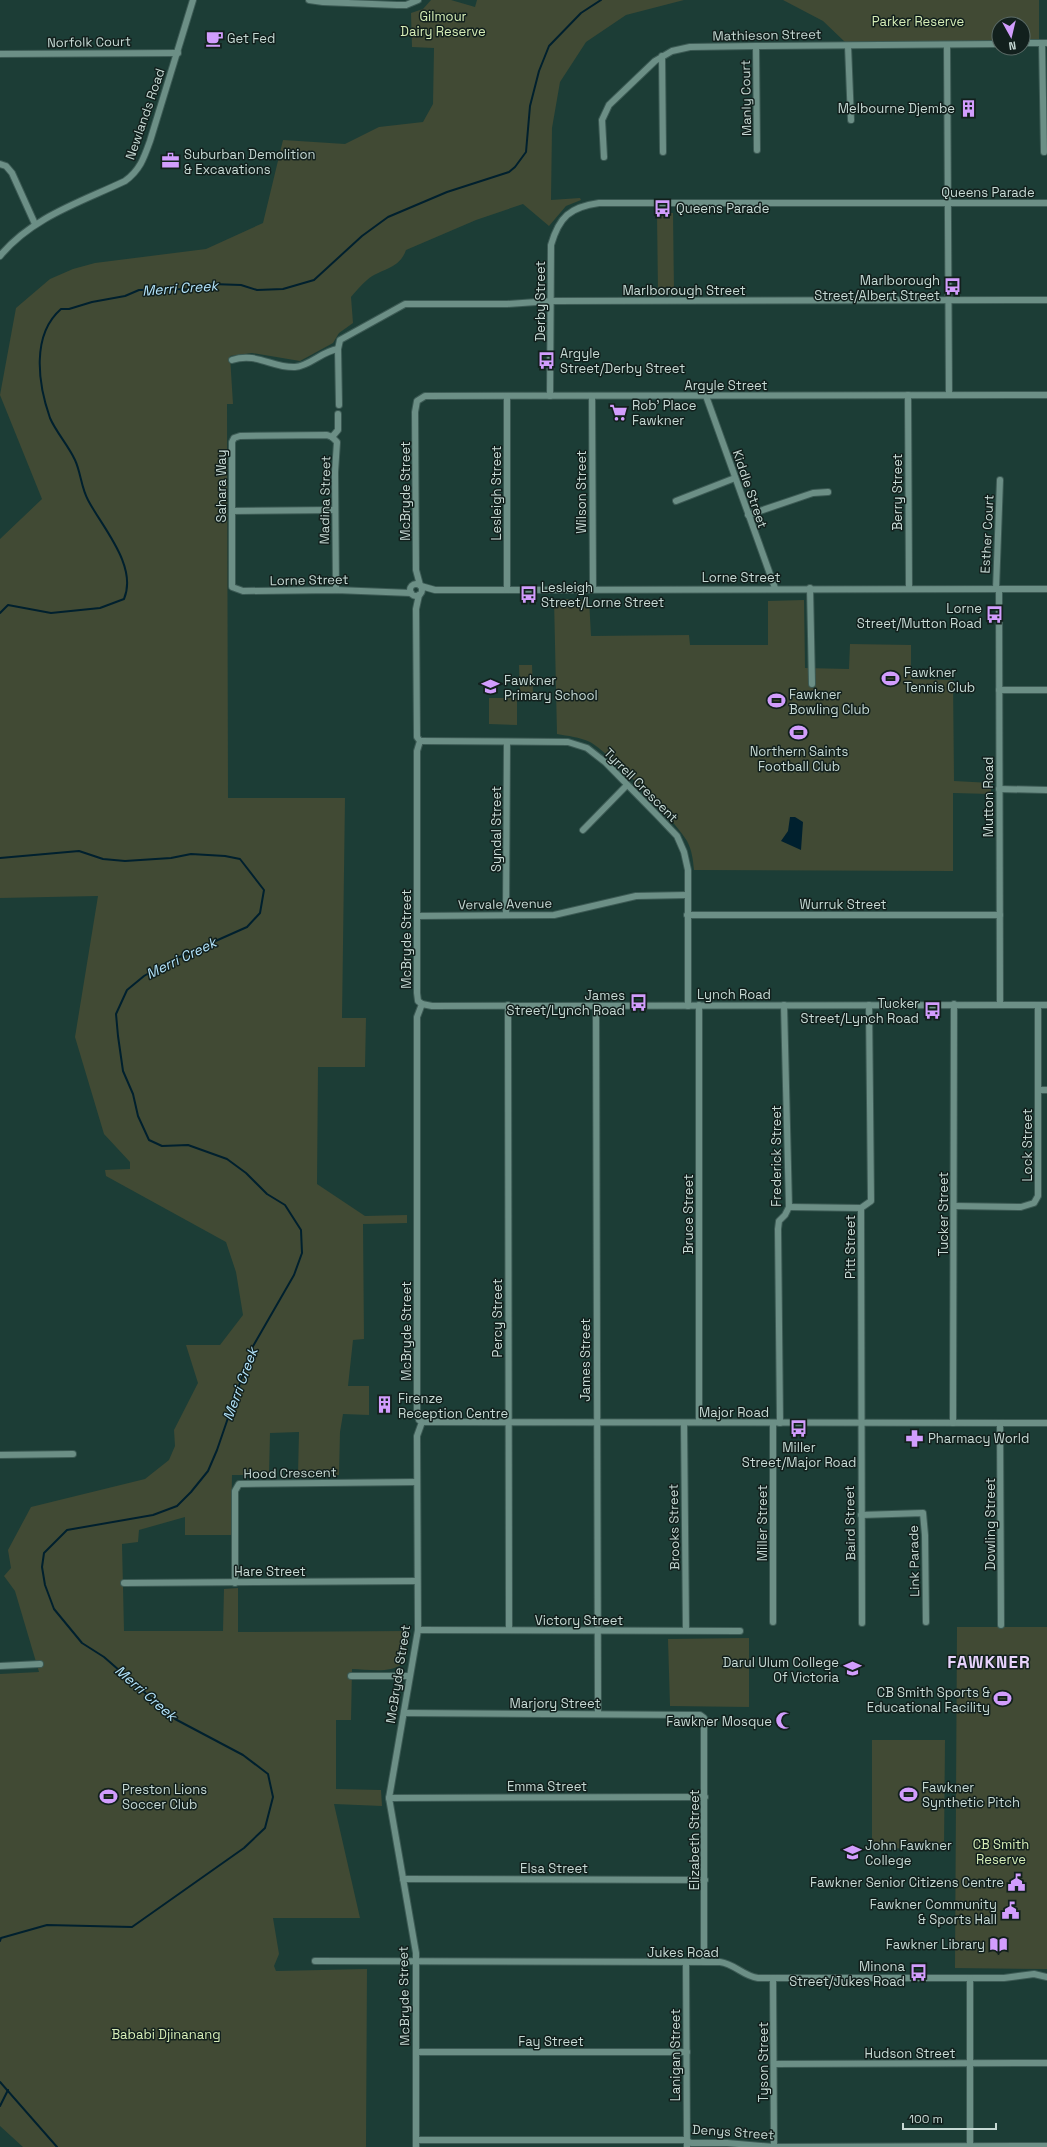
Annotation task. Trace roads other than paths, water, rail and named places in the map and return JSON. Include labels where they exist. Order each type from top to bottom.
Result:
[{"type":"street","name":"Newlands Road","points":[[0,256],[10,244],[35,224],[125,181],[135,174],[142,165],[178,53],[193,0]]},
{"type":"street","points":[[310,0],[406,5],[418,0]]},
{"type":"street","points":[[1031,43],[1044,43],[1044,152]]},
{"type":"street","points":[[947,44],[949,395]]},
{"type":"street","name":"Mathieson Street","points":[[604,157],[602,120],[609,105],[662,56],[672,51],[690,48],[756,46],[991,44]]},
{"type":"street","name":"Manly Court","points":[[756,46],[757,150]]},
{"type":"street","points":[[848,46],[851,120]]},
{"type":"street","name":"Norfolk Court","points":[[0,54],[178,53]]},
{"type":"street","points":[[662,56],[663,152]]},
{"type":"street","points":[[0,164],[6,166],[12,173],[35,224]]},
{"type":"street","name":"Queens Parade","points":[[571,212],[585,205],[599,204],[1047,203]]},
{"type":"street","name":"Derby Street","points":[[550,396],[551,245],[556,229],[571,212]]},
{"type":"street","name":"Marlborough Street","points":[[338,349],[338,344],[343,337],[404,304],[507,304],[551,300],[1047,300]]},
{"type":"street","points":[[232,360],[248,356],[295,367],[327,352],[338,349],[339,405]]},
{"type":"street","name":"Berry Street","points":[[908,395],[909,588]]},
{"type":"street","name":"Argyle Street","points":[[415,412],[417,401],[425,396],[1047,395]]},
{"type":"street","name":"Lesleigh Street","points":[[507,396],[507,590]]},
{"type":"street","name":"Wilson Street","points":[[592,396],[593,589]]},
{"type":"street","name":"Kiddle Street","points":[[706,396],[775,588]]},
{"type":"street","name":"McBryde Street","points":[[415,412],[417,737],[420,741],[417,751],[417,993],[418,1001],[422,1004],[416,1016],[417,1405],[418,1418],[422,1422],[417,1436],[418,1630],[389,1798],[416,1962],[416,2147]]},
{"type":"street","name":"Madina Street","points":[[336,590],[335,510],[337,442],[332,437],[338,430],[338,414]]},
{"type":"street","name":"Sahara Way","points":[[232,587],[232,442],[234,438],[240,436],[327,435],[332,437]]},
{"type":"street","points":[[676,501],[735,478]]},
{"type":"street","name":"Esther Court","points":[[997,589],[1000,480]]},
{"type":"street","points":[[748,515],[813,493],[828,492]]},
{"type":"street","points":[[232,510],[335,510]]},
{"type":"street","name":"Lorne Street","points":[[232,587],[243,591],[1047,588]]},
{"type":"street","points":[[810,588],[812,684]]},
{"type":"street","name":"Mutton Road","points":[[997,589],[999,690],[1000,1004]]},
{"type":"street","points":[[999,690],[1047,690]]},
{"type":"street","name":"Tyrrell Crescent","points":[[420,741],[568,742],[587,748],[605,762],[677,836],[684,852],[688,870],[688,1006]]},
{"type":"street","name":"Syndal Street","points":[[506,915],[507,742]]},
{"type":"street","points":[[583,830],[627,785]]},
{"type":"street","points":[[999,790],[1047,790]]},
{"type":"street","name":"Vervale Avenue","points":[[417,916],[554,915],[636,896],[687,895]]},
{"type":"street","name":"Wurruk Street","points":[[687,915],[1000,914]]},
{"type":"street","name":"Lynch Road","points":[[422,1004],[432,1006],[1047,1005]]},
{"type":"street","name":"Tucker Street","points":[[953,1423],[954,1004]]},
{"type":"street","name":"Percy Street","points":[[508,1005],[509,1630]]},
{"type":"street","name":"Bruce Street","points":[[698,1005],[699,1422]]},
{"type":"street","name":"Frederick Street","points":[[780,1424],[778,1229],[779,1221],[785,1215],[789,1207],[784,1005]]},
{"type":"street","name":"Pitt Street","points":[[860,1423],[861,1208],[871,1201],[869,1005]]},
{"type":"street","name":"Lock Street","points":[[954,1206],[1022,1207],[1034,1203],[1038,1196],[1038,1005]]},
{"type":"street","name":"James Street","points":[[596,1006],[598,1714]]},
{"type":"street","points":[[1039,1090],[1047,1090]]},
{"type":"street","points":[[789,1207],[861,1208]]},
{"type":"street","name":"Major Road","points":[[422,1422],[508,1424],[699,1422],[780,1424],[1047,1423]]},
{"type":"street","name":"Brooks Street","points":[[684,1423],[686,1630]]},
{"type":"street","name":"Miller Street","points":[[773,1423],[774,1622]]},
{"type":"street","name":"Baird Street","points":[[860,1423],[862,1623]]},
{"type":"street","name":"Dowling Street","points":[[1000,1423],[1001,1626]]},
{"type":"street","points":[[0,1455],[73,1454]]},
{"type":"street","name":"Hood Crescent","points":[[235,1582],[235,1491],[239,1484],[417,1482]]},
{"type":"street","name":"Link Parade","points":[[861,1515],[923,1513],[925,1526],[926,1622]]},
{"type":"street","name":"Hare Street","points":[[124,1583],[417,1581]]},
{"type":"street","name":"Victory Street","points":[[418,1630],[740,1631]]},
{"type":"street","points":[[0,1666],[40,1664]]},
{"type":"street","points":[[351,1676],[409,1676]]},
{"type":"street","name":"Marjory Street","points":[[404,1713],[694,1714],[700,1715],[704,1718]]},
{"type":"street","name":"Elizabeth Street","points":[[704,1718],[704,1962]]},
{"type":"street","name":"Emma Street","points":[[389,1798],[705,1797]]},
{"type":"street","name":"Elsa Street","points":[[403,1879],[705,1880]]},
{"type":"street","name":"Jukes Road","points":[[315,1961],[704,1962],[726,1963],[748,1976],[773,1978],[1004,1978],[1034,1974],[1047,1977]]},
{"type":"street","name":"Lanigan Street","points":[[686,1963],[687,2147]]},
{"type":"street","name":"Tyson Street","points":[[773,1978],[774,2147]]},
{"type":"street","points":[[970,1978],[970,2147]]},
{"type":"street","name":"Fay Street","points":[[416,2052],[686,2052]]},
{"type":"street","name":"Hudson Street","points":[[774,2064],[1047,2063]]},
{"type":"street","name":"Denys Street","points":[[416,2140],[686,2140],[691,2142],[774,2147],[1047,2146]]},
{"type":"water","points":[[790,817],[795,817],[803,822],[801,850],[781,841],[788,831]]},
{"type":"waterway","name":"Merri Creek","points":[[0,613],[8,605],[51,613],[100,608],[124,599],[127,586],[126,573],[122,560],[109,534],[88,500],[75,460],[50,418],[42,390],[40,375],[41,346],[45,332],[51,320],[61,309],[69,309],[92,302],[125,296],[139,290],[189,289],[212,284],[241,285],[257,290],[283,289],[314,280],[362,236],[388,217],[447,192],[509,172],[515,167],[526,152],[530,106],[539,71],[549,46],[581,13],[601,0]]},
{"type":"waterway","name":"Merri Creek","points":[[0,858],[79,851],[103,859],[125,861],[171,858],[191,854],[225,856],[240,859],[264,890],[260,913],[247,927],[166,963],[144,976],[127,990],[116,1014],[118,1036],[123,1071],[133,1094],[138,1116],[149,1140],[162,1146],[188,1145],[227,1159],[246,1173],[267,1194],[285,1205],[301,1230],[302,1253],[294,1275],[252,1348],[217,1450],[208,1471],[191,1492],[177,1506],[153,1515],[67,1530],[44,1553],[42,1567],[45,1585],[54,1609],[82,1643],[104,1657],[175,1719],[243,1755],[268,1774],[273,1797],[265,1828],[244,1848],[132,1927],[47,1925],[1,1938],[0,1941]]},
{"type":"waterway","name":"Merri Creek","points":[[0,2082],[57,2147]]},
{"type":"waterway","points":[[0,2106],[8,2090]]},
{"type":"place","name":"Get Fed","points":[[214,38]]},
{"type":"place","name":"Melbourne Djembe","points":[[968,108]]},
{"type":"place","name":"Suburban Demolition & Excavations","points":[[171,161]]},
{"type":"place","name":"Queens Parade","points":[[663,208]]},
{"type":"place","name":"Marlborough Street/Albert Street","points":[[953,287]]},
{"type":"place","name":"Argyle Street/Derby Street","points":[[547,360]]},
{"type":"place","name":"Rob' Place Fawkner","points":[[619,412]]},
{"type":"place","name":"Lesleigh Street/Lorne Street","points":[[528,594]]},
{"type":"place","name":"Lorne Street/Mutton Road","points":[[995,615]]},
{"type":"place","name":"Fawkner Tennis Club","points":[[891,679]]},
{"type":"place","name":"Fawkner Primary School","points":[[491,687]]},
{"type":"place","name":"Fawkner Bowling Club","points":[[776,701]]},
{"type":"place","name":"Northern Saints Football Club","points":[[799,732]]},
{"type":"place","name":"James Street/Lynch Road","points":[[638,1002]]},
{"type":"place","name":"Tucker Street/Lynch Road","points":[[932,1010]]},
{"type":"place","name":"Firenze Reception Centre","points":[[385,1405]]},
{"type":"place","name":"Miller Street/Major Road","points":[[799,1428]]},
{"type":"place","name":"Pharmacy World","points":[[915,1438]]},
{"type":"place","name":"Darul Ulum College Of Victoria","points":[[852,1669]]},
{"type":"place","name":"CB Smith Sports & Educational Facility","points":[[1003,1699]]},
{"type":"place","name":"Fawkner Mosque","points":[[785,1721]]},
{"type":"place","name":"Fawkner Synthetic Pitch","points":[[909,1794]]},
{"type":"place","name":"Preston Lions Soccer Club","points":[[109,1796]]},
{"type":"place","name":"John Fawkner College","points":[[852,1852]]},
{"type":"place","name":"Fawkner Senior Citizens Centre","points":[[1017,1882]]},
{"type":"place","name":"Fawkner Community & Sports Hall","points":[[1010,1911]]},
{"type":"place","name":"Fawkner Library","points":[[998,1944]]},
{"type":"place","name":"Minona Street/Jukes Road","points":[[918,1973]]},
{"type":"district","name":"FAWKNER","points":[[989,1662]]},
{"type":"park label","name":"Parker Reserve","points":[[918,21]]},
{"type":"park label","name":"Gilmour Dairy Reserve","points":[[443,24]]},
{"type":"park label","name":"CB Smith Reserve","points":[[1001,1852]]},
{"type":"park label","name":"Bababi Djinanang","points":[[166,2034]]}]
